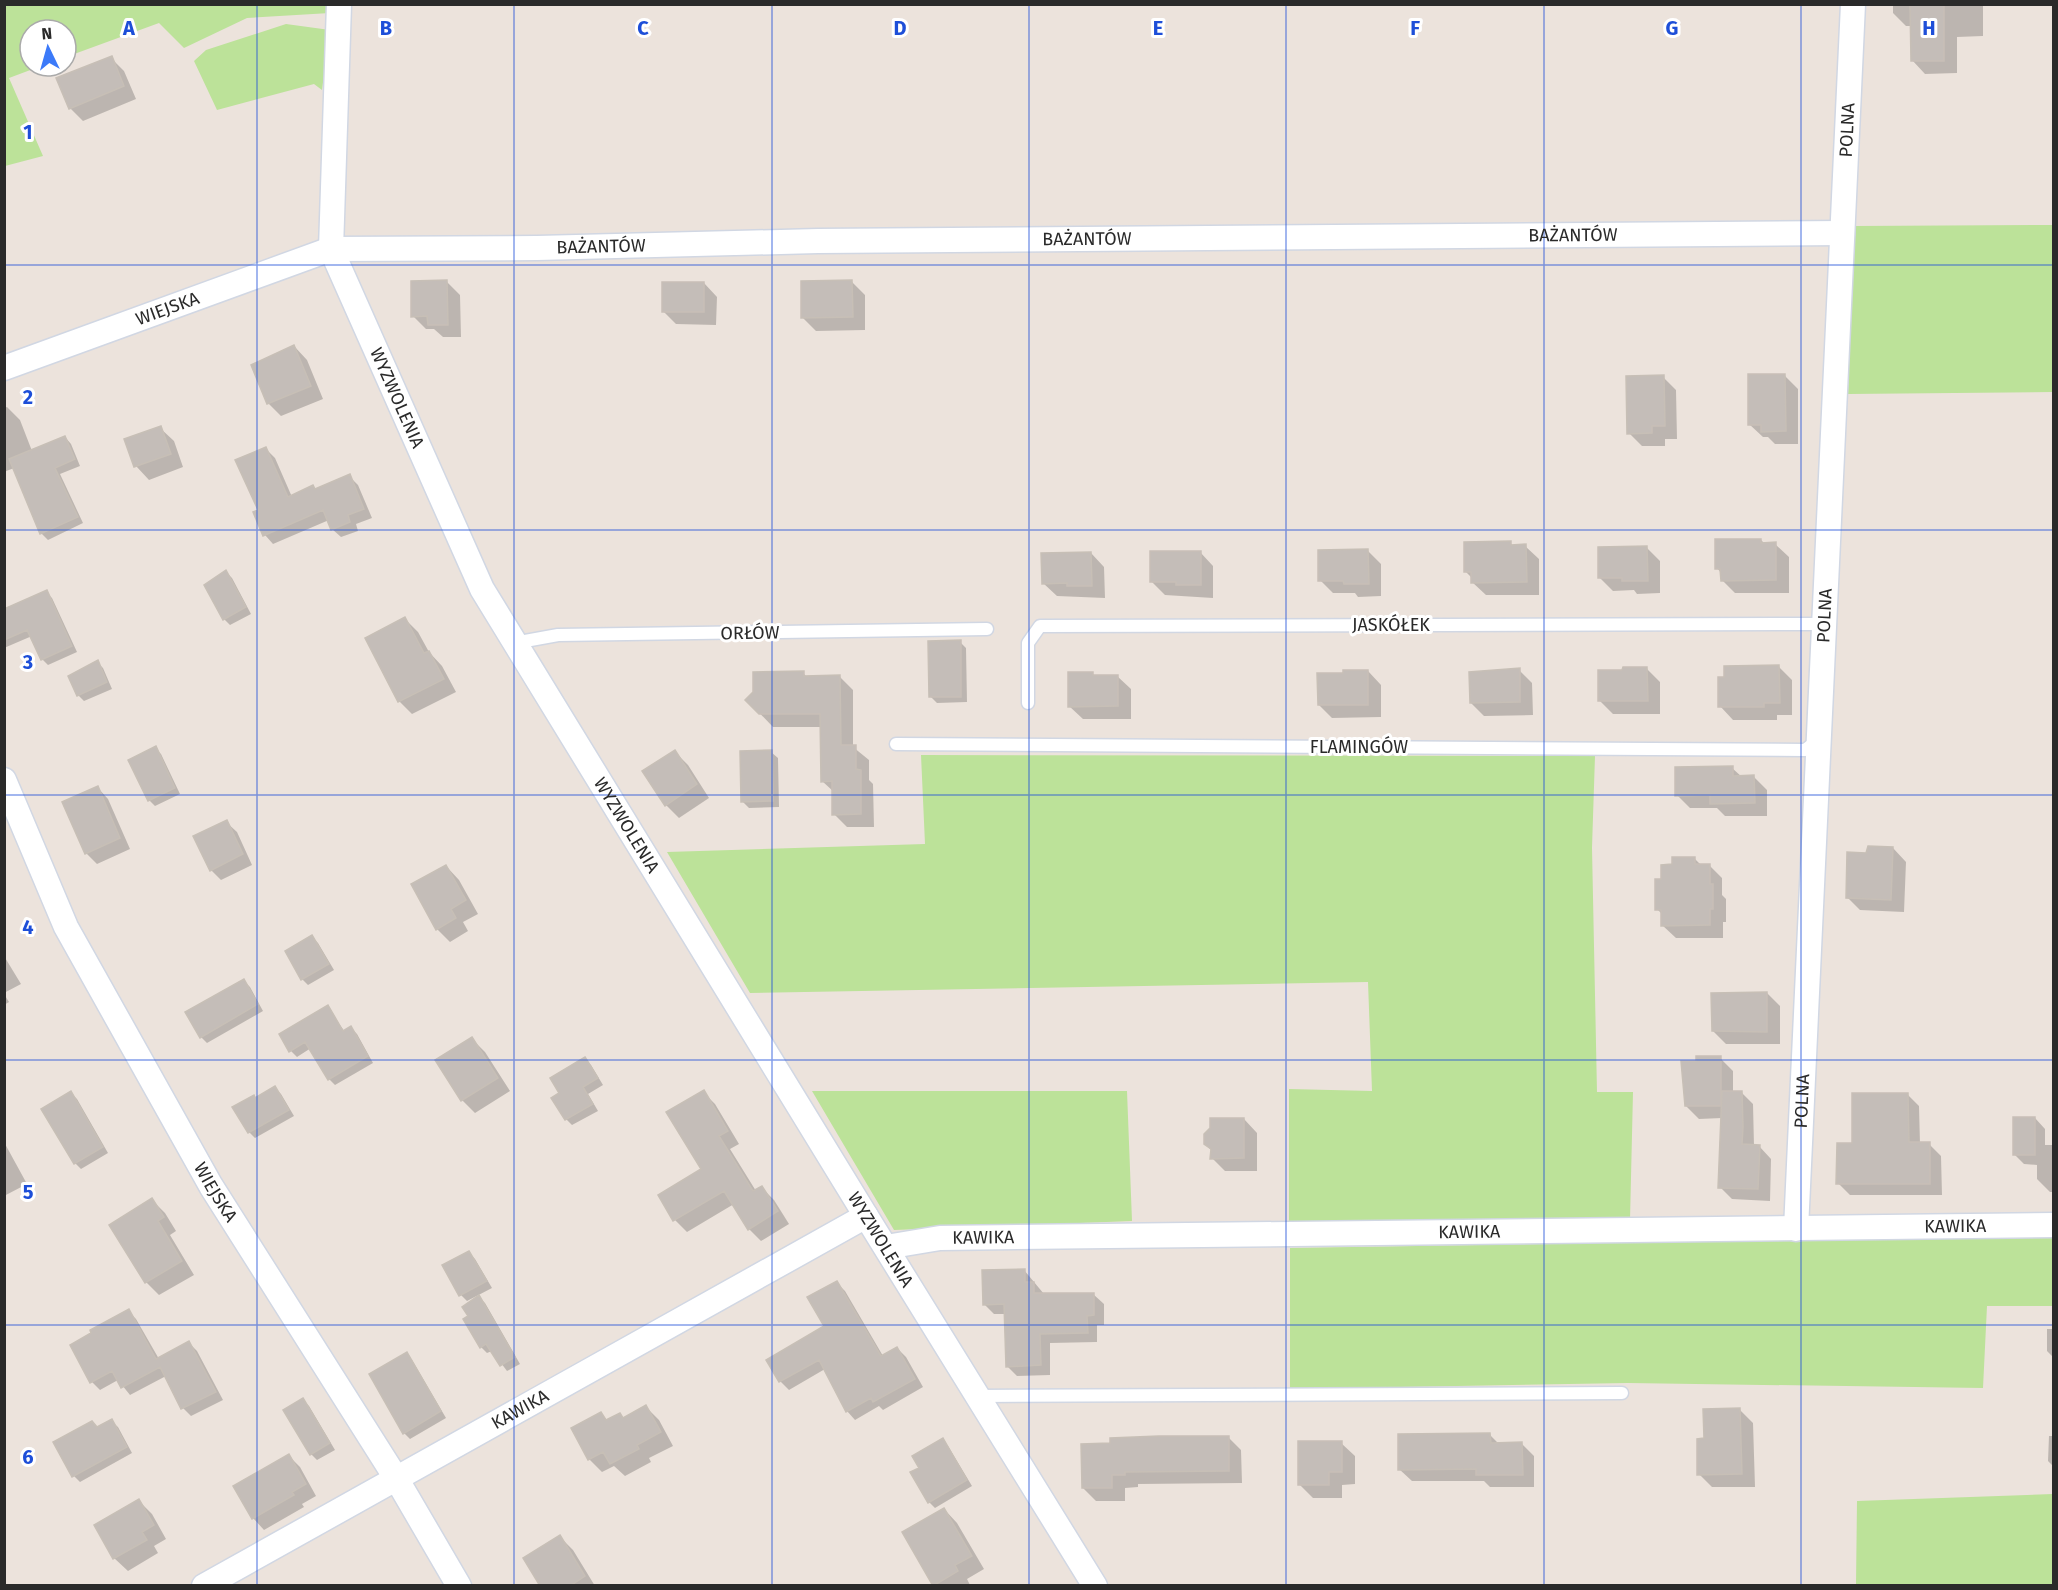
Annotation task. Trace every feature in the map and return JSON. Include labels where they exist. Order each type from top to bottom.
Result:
[{"type":"street","name":"WYZWOLENIA","points":[[339,4],[331,249],[482,589],[1095,1586]]},
{"type":"street","name":"POLNA","points":[[1796,1229],[1853,4]]},
{"type":"street","name":"BAŻANTÓW","points":[[331,249],[537,248],[818,241],[1842,233]]},
{"type":"street","name":"WIEJSKA","points":[[4,369],[331,249]]},
{"type":"street","name":"WIEJSKA","points":[[4,780],[66,927],[210,1186],[396,1478],[459,1586]]},
{"type":"street","name":"KAWIKA","points":[[204,1586],[866,1216]]},
{"type":"street","name":"KAWIKA","points":[[886,1247],[940,1238],[2054,1225]]},
{"type":"lane","name":"JASKÓŁEK","points":[[1028,703],[1028,643],[1040,626],[1824,624]]},
{"type":"lane","name":"ORŁÓW","points":[[514,643],[558,635],[987,629]]},
{"type":"lane","name":"FLAMINGÓW","points":[[896,744],[1805,750],[1819,740]]},
{"type":"lane","points":[[978,1396],[1622,1393]]},
{"type":"green space","points":[[5,5],[331,5],[330,13],[247,18],[184,48],[159,23],[78,53],[78,18],[18,18],[18,75],[9,78],[43,156],[5,166]]},
{"type":"green space","points":[[286,24],[330,30],[322,90],[314,84],[217,110],[194,61],[206,50]]},
{"type":"green space","points":[[2053,225],[2053,392],[1848,394],[1854,226]]},
{"type":"green space","points":[[921,755],[1595,756],[1592,848],[1597,1092],[1633,1092],[1630,1220],[1289,1225],[1289,1089],[1372,1091],[1368,982],[750,993],[667,852],[925,844]]},
{"type":"green space","points":[[812,1091],[1127,1091],[1132,1221],[894,1230]]},
{"type":"green space","points":[[2053,1236],[2053,1306],[1987,1306],[1983,1388],[1628,1383],[1290,1389],[1290,1248]]},
{"type":"green space","points":[[2053,1494],[2053,1585],[1856,1585],[1857,1501]]},
{"type":"building","points":[[1910,4],[1944,4],[1944,61],[1911,61]]},
{"type":"building","points":[[112,56],[124,86],[69,109],[56,78],[78,78],[78,69]]},
{"type":"building","points":[[447,280],[448,325],[428,325],[427,316],[411,317],[411,281]]},
{"type":"building","points":[[852,280],[853,317],[801,318],[801,281]]},
{"type":"building","points":[[662,282],[704,282],[704,312],[662,312]]},
{"type":"building","points":[[294,345],[311,386],[267,404],[251,365]]},
{"type":"building","points":[[1748,374],[1785,374],[1786,431],[1761,432],[1761,425],[1748,425]]},
{"type":"building","points":[[1664,375],[1665,426],[1652,426],[1652,433],[1627,434],[1626,376]]},
{"type":"building","points":[[161,426],[171,454],[134,467],[124,439]]},
{"type":"building","points":[[65,436],[75,459],[55,468],[78,517],[40,534],[9,459]]},
{"type":"building","points":[[266,447],[288,497],[313,485],[315,489],[350,474],[364,509],[348,515],[350,522],[331,530],[323,510],[263,536],[253,512],[258,510],[235,460]]},
{"type":"building","points":[[1715,539],[1761,539],[1761,543],[1776,542],[1776,580],[1721,581],[1720,569],[1715,569]]},
{"type":"building","points":[[1511,541],[1511,545],[1526,544],[1527,582],[1471,583],[1471,572],[1464,572],[1464,542]]},
{"type":"building","points":[[1647,546],[1648,581],[1598,578],[1598,547]]},
{"type":"building","points":[[1368,549],[1369,584],[1318,581],[1318,550]]},
{"type":"building","points":[[1150,551],[1201,551],[1201,585],[1150,582]]},
{"type":"building","points":[[1091,552],[1092,586],[1067,586],[1067,583],[1042,584],[1041,553]]},
{"type":"building","points":[[226,570],[246,607],[223,620],[204,585]]},
{"type":"building","points":[[47,590],[72,646],[41,660],[27,630],[4,640],[4,609]]},
{"type":"building","points":[[405,617],[424,653],[429,651],[444,679],[398,702],[365,638]]},
{"type":"building","points":[[961,640],[961,697],[929,697],[928,641]]},
{"type":"building","points":[[98,660],[107,682],[77,696],[68,676]]},
{"type":"building","points":[[1779,665],[1780,703],[1764,703],[1764,707],[1718,707],[1718,677],[1724,677],[1724,666]]},
{"type":"building","points":[[1623,667],[1647,667],[1648,701],[1598,701],[1598,670],[1622,670]]},
{"type":"building","points":[[1520,668],[1520,702],[1470,703],[1469,672]]},
{"type":"building","points":[[1343,670],[1368,670],[1368,705],[1318,705],[1317,673],[1343,673]]},
{"type":"building","points":[[804,671],[804,676],[840,675],[841,745],[856,745],[856,769],[861,770],[861,814],[832,815],[832,781],[821,782],[820,714],[759,714],[745,700],[753,692],[753,672]]},
{"type":"building","points":[[1068,672],[1118,675],[1118,706],[1068,707]]},
{"type":"building","points":[[156,746],[175,788],[148,801],[128,760]]},
{"type":"building","points":[[675,750],[697,784],[665,806],[642,771]]},
{"type":"building","points":[[772,750],[773,801],[741,802],[740,751]]},
{"type":"building","points":[[1733,766],[1733,776],[1754,775],[1755,803],[1710,804],[1710,795],[1675,796],[1675,767]]},
{"type":"building","points":[[98,786],[120,838],[85,854],[62,802]]},
{"type":"building","points":[[227,820],[243,854],[210,871],[193,836]]},
{"type":"building","points":[[1868,846],[1893,847],[1891,900],[1846,898],[1847,852],[1866,853]]},
{"type":"building","points":[[1672,857],[1695,857],[1695,864],[1710,864],[1713,909],[1710,909],[1710,925],[1661,926],[1661,910],[1655,910],[1655,879],[1661,879],[1661,865],[1672,864]]},
{"type":"building","points":[[446,865],[466,900],[451,909],[456,918],[436,930],[411,884]]},
{"type":"building","points":[[312,935],[329,964],[301,980],[285,951]]},
{"type":"building","points":[[244,979],[258,1004],[200,1038],[185,1012]]},
{"type":"building","points":[[1767,992],[1767,1032],[1712,1031],[1711,993]]},
{"type":"building","points":[[328,1005],[343,1031],[351,1026],[368,1056],[328,1080],[305,1042],[289,1052],[279,1034]]},
{"type":"building","points":[[472,1037],[498,1078],[461,1101],[435,1060]]},
{"type":"building","points":[[1696,1056],[1721,1056],[1721,1106],[1685,1106],[1681,1061],[1696,1061]]},
{"type":"building","points":[[585,1057],[598,1078],[583,1087],[593,1104],[565,1120],[551,1098],[559,1093],[550,1078]]},
{"type":"building","points":[[275,1086],[289,1110],[248,1133],[232,1107],[254,1095],[255,1098]]},
{"type":"building","points":[[704,1090],[728,1131],[719,1136],[753,1191],[762,1186],[778,1211],[748,1230],[724,1191],[673,1221],[658,1195],[701,1169],[666,1112]]},
{"type":"building","points":[[71,1091],[103,1147],[74,1164],[41,1109]]},
{"type":"building","points":[[1722,1091],[1742,1091],[1742,1144],[1760,1145],[1758,1189],[1718,1188]]},
{"type":"building","points":[[1852,1093],[1908,1093],[1909,1142],[1930,1142],[1930,1184],[1836,1184],[1837,1143],[1852,1143]]},
{"type":"building","points":[[2013,1117],[2035,1117],[2035,1155],[2013,1155]]},
{"type":"building","points":[[1210,1118],[1244,1118],[1244,1158],[1210,1159],[1211,1149],[1204,1144],[1204,1134],[1210,1128]]},
{"type":"building","points":[[152,1198],[164,1217],[158,1221],[182,1261],[145,1283],[109,1225]]},
{"type":"building","points":[[469,1251],[487,1281],[459,1296],[442,1265]]},
{"type":"building","points":[[1025,1269],[1025,1282],[1034,1282],[1034,1293],[1094,1293],[1094,1315],[1087,1316],[1088,1333],[1040,1334],[1041,1365],[1006,1367],[1004,1304],[983,1305],[982,1270]]},
{"type":"building","points":[[837,1281],[881,1356],[897,1347],[915,1379],[873,1402],[871,1398],[846,1412],[819,1360],[779,1382],[766,1360],[824,1326],[807,1297]]},
{"type":"building","points":[[479,1295],[515,1357],[500,1366],[486,1344],[480,1348],[463,1319],[468,1316],[462,1307]]},
{"type":"building","points":[[129,1309],[156,1359],[189,1341],[216,1392],[181,1409],[160,1367],[121,1388],[112,1371],[90,1383],[70,1345],[91,1333],[90,1330]]},
{"type":"building","points":[[407,1352],[441,1411],[403,1434],[369,1374]]},
{"type":"building","points":[[303,1398],[330,1443],[310,1455],[283,1410]]},
{"type":"building","points":[[646,1405],[661,1432],[637,1445],[639,1449],[610,1464],[603,1452],[588,1460],[571,1428],[601,1412],[606,1420],[620,1413],[623,1418]]},
{"type":"building","points":[[1740,1408],[1742,1474],[1697,1475],[1697,1439],[1704,1438],[1703,1409]]},
{"type":"building","points":[[112,1419],[127,1447],[72,1477],[53,1442],[92,1421],[97,1427]]},
{"type":"building","points":[[1490,1433],[1491,1443],[1522,1442],[1523,1475],[1476,1475],[1476,1469],[1398,1470],[1398,1434]]},
{"type":"building","points":[[1229,1436],[1229,1471],[1125,1472],[1125,1475],[1112,1475],[1112,1488],[1082,1488],[1081,1444],[1110,1443],[1110,1438]]},
{"type":"building","points":[[943,1438],[967,1480],[928,1503],[910,1472],[919,1468],[912,1456]]},
{"type":"building","points":[[1298,1441],[1342,1441],[1342,1472],[1329,1472],[1329,1485],[1298,1485]]},
{"type":"building","points":[[289,1454],[306,1484],[292,1492],[294,1495],[252,1519],[233,1486]]},
{"type":"building","points":[[139,1499],[154,1525],[142,1532],[147,1540],[113,1559],[94,1525]]},
{"type":"building","points":[[944,1508],[972,1556],[955,1565],[958,1571],[933,1586],[902,1532]]},
{"type":"building","points":[[560,1535],[585,1576],[570,1586],[540,1586],[523,1558]]}]
